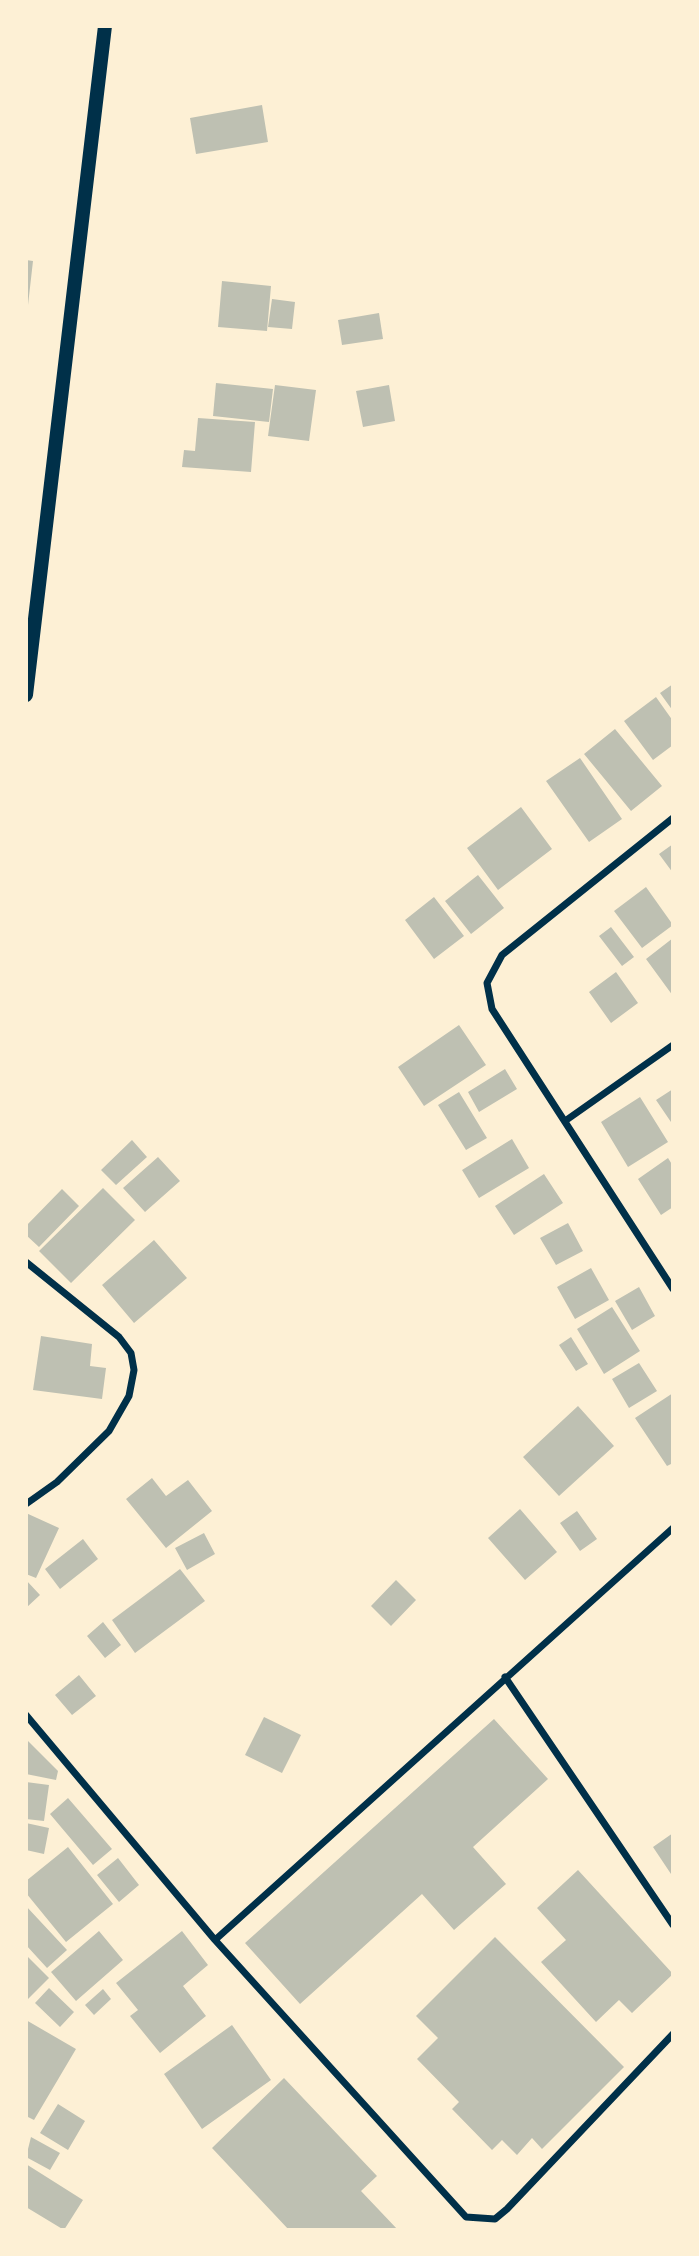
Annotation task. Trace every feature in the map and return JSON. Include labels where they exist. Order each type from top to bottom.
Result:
[{"type":"main road","points":[[26,695],[32,594],[105,26]]},
{"type":"street","points":[[673,818],[502,954],[487,983],[492,1009],[670,1277],[673,1289]]},
{"type":"street","points":[[565,1121],[673,1045]]},
{"type":"street","points":[[26,1262],[119,1337],[131,1353],[135,1370],[128,1396],[109,1431],[57,1482],[26,1504]]},
{"type":"street","points":[[215,1940],[673,1528]]},
{"type":"street","points":[[505,1677],[673,1925]]},
{"type":"street","points":[[26,1715],[215,1940],[466,2217],[495,2219],[508,2210],[673,2034]]},
{"type":"building","points":[[262,105],[268,142],[196,154],[190,118]]},
{"type":"building","points":[[26,260],[33,261],[28,305],[26,305]]},
{"type":"building","points":[[222,281],[271,286],[267,331],[218,327]]},
{"type":"building","points":[[272,299],[295,302],[292,329],[268,327]]},
{"type":"building","points":[[379,313],[383,339],[342,345],[338,320]]},
{"type":"building","points":[[216,383],[273,389],[269,422],[213,416]]},
{"type":"building","points":[[275,385],[316,390],[309,441],[268,436]]},
{"type":"building","points":[[389,385],[395,421],[363,427],[356,391]]},
{"type":"building","points":[[198,418],[255,422],[251,472],[182,467],[184,450],[195,451]]},
{"type":"building","points":[[673,684],[673,711],[660,693]]},
{"type":"building","points":[[656,697],[673,721],[673,745],[653,760],[624,721]]},
{"type":"building","points":[[615,729],[662,786],[631,811],[584,754]]},
{"type":"building","points":[[580,758],[622,819],[589,842],[546,781]]},
{"type":"building","points":[[521,807],[552,849],[498,890],[467,848]]},
{"type":"building","points":[[673,844],[673,873],[659,854]]},
{"type":"building","points":[[478,875],[504,908],[471,934],[445,901]]},
{"type":"building","points":[[646,887],[673,925],[642,948],[614,911]]},
{"type":"building","points":[[434,897],[464,936],[434,959],[405,920]]},
{"type":"building","points":[[611,927],[634,957],[622,966],[599,936]]},
{"type":"building","points":[[673,938],[673,996],[646,959]]},
{"type":"building","points":[[616,972],[638,1003],[611,1023],[589,992]]},
{"type":"building","points":[[459,1025],[486,1065],[424,1106],[398,1067]]},
{"type":"building","points":[[505,1069],[517,1089],[479,1112],[468,1092]]},
{"type":"building","points":[[673,1089],[673,1125],[656,1100]]},
{"type":"building","points":[[459,1092],[487,1138],[466,1150],[438,1105]]},
{"type":"building","points":[[640,1097],[668,1142],[628,1167],[601,1122]]},
{"type":"building","points":[[512,1139],[529,1168],[479,1198],[462,1170]]},
{"type":"building","points":[[132,1140],[147,1157],[116,1185],[101,1170]]},
{"type":"building","points":[[158,1157],[180,1181],[145,1212],[123,1188]]},
{"type":"building","points":[[668,1158],[673,1166],[673,1207],[661,1215],[638,1179]]},
{"type":"building","points":[[544,1174],[563,1203],[514,1235],[495,1206]]},
{"type":"building","points":[[103,1188],[135,1220],[71,1283],[39,1251]]},
{"type":"building","points":[[62,1189],[79,1206],[39,1247],[26,1235],[26,1226]]},
{"type":"building","points":[[568,1223],[583,1251],[556,1265],[540,1238]]},
{"type":"building","points":[[154,1240],[187,1278],[134,1323],[102,1285]]},
{"type":"building","points":[[591,1268],[609,1300],[575,1319],[557,1287]]},
{"type":"building","points":[[639,1287],[655,1316],[632,1330],[615,1301]]},
{"type":"building","points":[[612,1307],[640,1351],[604,1374],[577,1329]]},
{"type":"building","points":[[41,1336],[92,1344],[90,1366],[106,1368],[102,1399],[33,1390]]},
{"type":"building","points":[[571,1337],[588,1364],[576,1371],[559,1345]]},
{"type":"building","points":[[639,1363],[657,1391],[629,1408],[612,1379]]},
{"type":"building","points":[[673,1393],[673,1463],[667,1466],[635,1418]]},
{"type":"building","points":[[578,1406],[614,1446],[559,1496],[523,1457]]},
{"type":"building","points":[[152,1478],[166,1496],[188,1480],[212,1511],[166,1548],[126,1499]]},
{"type":"building","points":[[520,1509],[557,1552],[525,1580],[488,1538]]},
{"type":"building","points":[[577,1511],[597,1539],[580,1551],[560,1523]]},
{"type":"building","points":[[26,1513],[59,1528],[36,1578],[26,1574]]},
{"type":"building","points":[[204,1533],[215,1554],[187,1570],[175,1548]]},
{"type":"building","points":[[83,1539],[98,1559],[60,1589],[45,1569]]},
{"type":"building","points":[[180,1569],[205,1601],[135,1653],[112,1620]]},
{"type":"building","points":[[26,1580],[40,1595],[26,1608]]},
{"type":"building","points":[[396,1580],[416,1600],[391,1626],[371,1606]]},
{"type":"building","points":[[103,1622],[121,1645],[105,1658],[87,1636]]},
{"type":"building","points":[[79,1675],[96,1696],[72,1715],[55,1695]]},
{"type":"building","points":[[264,1717],[301,1735],[282,1773],[245,1755]]},
{"type":"building","points":[[494,1719],[548,1779],[473,1847],[506,1884],[454,1930],[422,1894],[300,2004],[245,1943]]},
{"type":"building","points":[[26,1739],[58,1771],[56,1780],[26,1774]]},
{"type":"building","points":[[26,1782],[49,1785],[44,1821],[26,1819]]},
{"type":"building","points":[[68,1798],[112,1849],[93,1865],[50,1814]]},
{"type":"building","points":[[26,1823],[49,1828],[44,1854],[26,1850]]},
{"type":"building","points":[[673,1833],[673,1877],[653,1847]]},
{"type":"building","points":[[68,1847],[113,1904],[66,1942],[26,1893],[26,1881]]},
{"type":"building","points":[[118,1858],[139,1885],[119,1902],[97,1875]]},
{"type":"building","points":[[578,1870],[673,1974],[632,2013],[619,2000],[596,2022],[541,1962],[566,1940],[537,1908]]},
{"type":"building","points":[[26,1906],[67,1950],[47,1968],[26,1945]]},
{"type":"building","points":[[99,1931],[123,1960],[76,2001],[51,1972]]},
{"type":"building","points":[[182,1931],[208,1965],[183,1986],[206,2016],[160,2053],[130,2016],[138,2010],[116,1983]]},
{"type":"building","points":[[495,1937],[624,2067],[542,2149],[532,2138],[517,2155],[502,2140],[492,2150],[452,2109],[459,2102],[417,2059],[438,2038],[416,2016]]},
{"type":"building","points":[[26,1955],[49,1978],[26,2001]]},
{"type":"building","points":[[49,1988],[74,2012],[60,2027],[35,2003]]},
{"type":"building","points":[[103,1989],[111,1999],[94,2015],[85,2005]]},
{"type":"building","points":[[26,2020],[76,2049],[34,2120],[26,2116]]},
{"type":"building","points":[[232,2025],[271,2080],[202,2129],[164,2074]]},
{"type":"building","points":[[284,2078],[377,2176],[361,2191],[398,2230],[289,2230],[212,2148]]},
{"type":"building","points":[[58,2104],[85,2121],[68,2150],[40,2133]]},
{"type":"building","points":[[31,2137],[60,2153],[50,2170],[26,2157]]},
{"type":"building","points":[[26,2164],[83,2200],[64,2230],[26,2207]]}]
